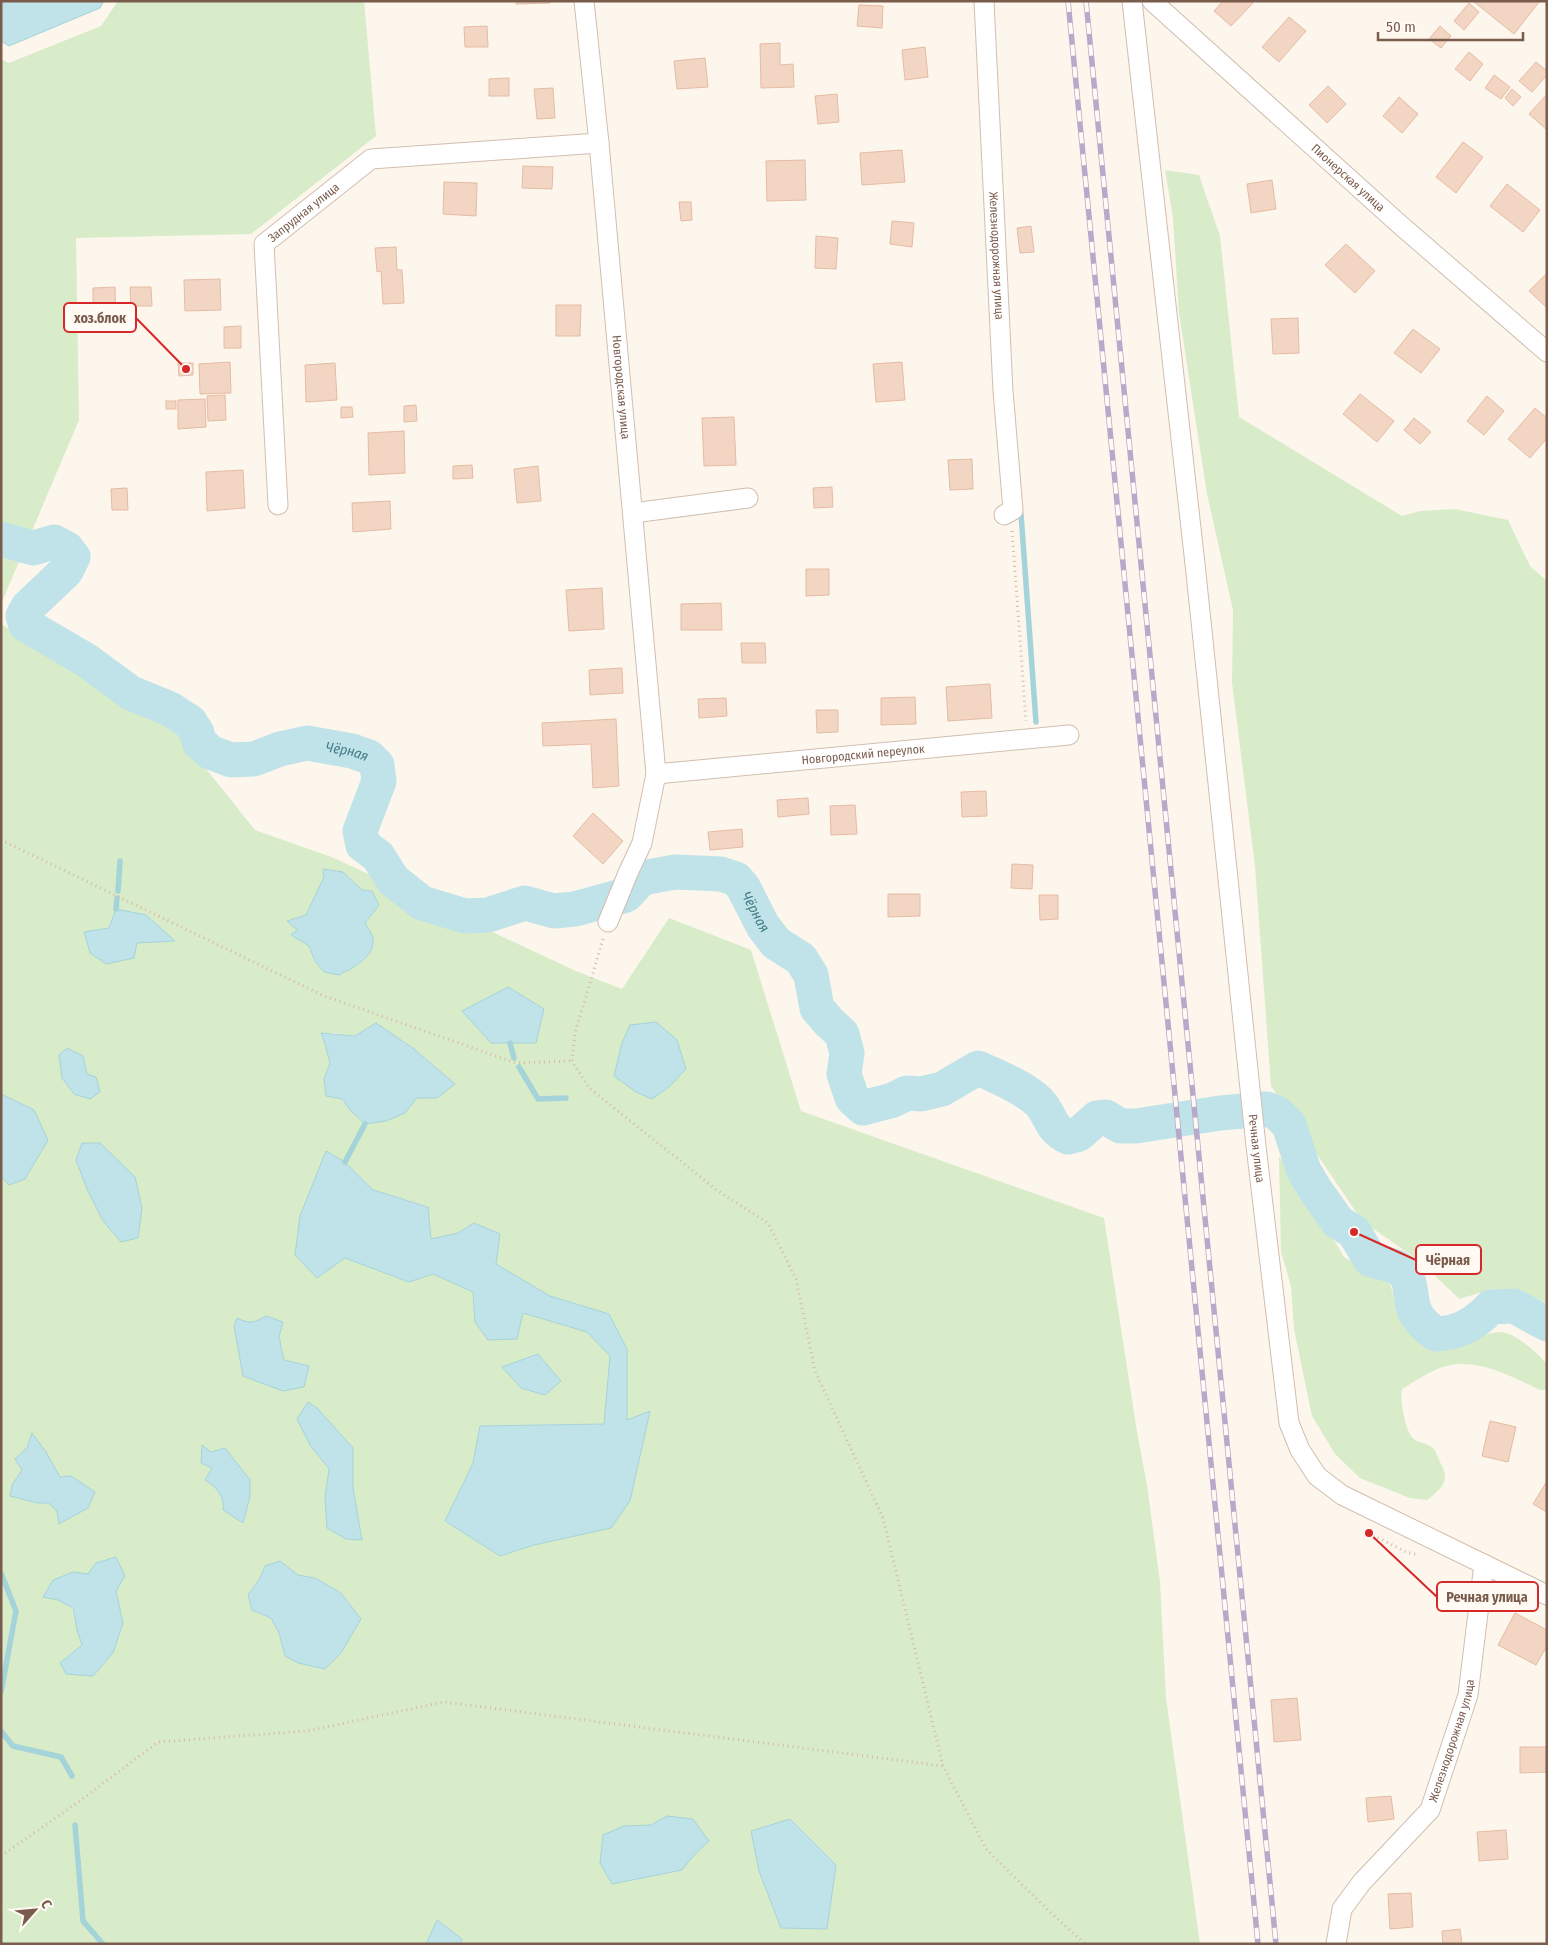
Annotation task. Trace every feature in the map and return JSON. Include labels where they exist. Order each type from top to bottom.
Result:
[{"type":"street","name":"Новгородская улица","points":[[584,1],[599,143],[656,774],[642,843],[608,922]]},
{"type":"street","name":"Железнодорожная улица","points":[[984,1],[1008,512]]},
{"type":"street","name":"Речная улица","points":[[1132,1],[1198,583],[1250,1092],[1289,1423],[1300,1450],[1317,1476],[1342,1495],[1547,1595]]},
{"type":"street","name":"Пионерская улица","points":[[1152,1],[1396,222],[1547,352]]},
{"type":"street","name":"Запрудная улица","points":[[278,505],[264,244],[371,160],[599,143]]},
{"type":"street","points":[[633,513],[748,498]]},
{"type":"street","name":"Новгородский переулок","points":[[656,774],[1069,736]]},
{"type":"street","name":"Железнодорожная улица","points":[[1336,1944],[1342,1909],[1362,1882],[1430,1810],[1468,1695],[1484,1564]]},
{"type":"path","points":[[1008,512],[1011,518],[1026,721],[1010,741]]},
{"type":"path","points":[[1,840],[324,996],[516,1064],[572,1061]]},
{"type":"path","points":[[608,922],[575,1033],[572,1061],[588,1088],[718,1191],[768,1223],[796,1279],[816,1371],[883,1518],[943,1766],[986,1849],[1085,1944]]},
{"type":"path","points":[[1,1856],[77,1803],[158,1742],[307,1731],[444,1702],[943,1766]]},
{"type":"path","points":[[1078,1944],[1081,1940]]},
{"type":"green space","points":[[118,1],[364,1],[376,136],[251,234],[76,238],[79,420],[1,604],[1,59],[9,63],[101,26]]},
{"type":"green space","points":[[1165,170],[1199,175],[1220,236],[1239,417],[1402,516],[1420,511],[1455,509],[1508,520],[1530,566],[1547,581],[1547,1303],[1528,1295],[1493,1289],[1459,1299],[1421,1262],[1362,1221],[1271,1086],[1255,866],[1232,683],[1233,610],[1207,494],[1179,313],[1173,218]]},
{"type":"green space","points":[[1,624],[175,730],[255,830],[334,858],[576,971],[622,989],[669,918],[751,950],[801,1111],[1104,1218],[1147,1485],[1160,1582],[1166,1698],[1200,1944],[461,1944],[462,1939],[437,1920],[426,1944],[1,1944],[1,1177],[9,1185],[34,1110],[1,1094]],"holes":[[[323,870],[343,872],[362,890],[365,923],[373,937],[360,963],[340,975],[324,972],[315,961],[309,946],[291,935],[298,930],[288,921],[306,916],[325,877]],[[109,928],[175,940],[136,943],[85,932]],[[543,1009],[536,1043],[491,1043]],[[334,1033],[355,1036],[437,1098],[417,1098],[405,1113],[350,1110],[324,1079],[330,1063],[321,1034]],[[326,1151],[345,1162],[373,1190],[427,1206],[431,1239],[458,1233],[474,1223],[500,1234],[496,1264],[550,1296],[609,1314],[627,1349],[627,1421],[649,1412],[534,1545],[500,1556],[445,1521],[473,1463],[480,1426],[604,1424],[610,1356],[587,1332],[523,1313],[520,1328],[475,1322],[473,1292],[433,1274],[409,1282],[345,1258],[317,1278]],[[266,1316],[279,1337],[284,1360],[237,1319],[245,1322],[255,1321]],[[310,1445],[353,1448],[353,1488],[362,1540],[325,1498],[329,1469]],[[203,1446],[211,1452],[225,1449],[250,1480],[250,1496],[243,1523],[223,1510],[221,1496],[205,1480],[212,1467]],[[46,1452],[60,1478],[88,1508],[59,1524],[57,1511],[48,1503],[27,1501],[12,1485],[22,1470]],[[280,1561],[298,1575],[315,1578],[349,1637],[341,1653],[285,1656],[279,1633],[271,1618],[248,1595],[259,1580],[265,1566]],[[88,1574],[116,1591],[123,1623],[60,1663],[82,1645],[72,1608],[58,1599]],[[651,1825],[709,1841],[682,1870],[612,1884],[624,1826]]]},
{"type":"green space","points":[[1279,1157],[1294,1172],[1344,1257],[1390,1284],[1403,1320],[1415,1339],[1422,1344],[1443,1345],[1492,1333],[1506,1333],[1525,1344],[1547,1364],[1547,1390],[1540,1390],[1492,1369],[1466,1364],[1440,1368],[1402,1389],[1403,1412],[1410,1434],[1415,1440],[1433,1448],[1445,1474],[1441,1488],[1427,1500],[1410,1498],[1360,1478],[1335,1454],[1312,1416],[1294,1329],[1291,1286],[1281,1252]]},
{"type":"water","points":[[1,1],[104,1],[100,8],[9,46],[1,41]]},
{"type":"water","points":[[323,869],[343,872],[362,890],[372,891],[379,905],[365,923],[373,938],[371,950],[362,961],[339,975],[324,972],[315,961],[309,946],[291,935],[297,930],[287,921],[306,915],[324,877]]},
{"type":"water","points":[[116,909],[146,915],[175,941],[137,943],[134,958],[106,964],[90,953],[84,932],[109,928]]},
{"type":"water","points":[[508,987],[544,1009],[536,1043],[491,1043],[462,1011]]},
{"type":"water","points":[[656,1022],[677,1040],[686,1069],[669,1087],[652,1099],[636,1092],[614,1076],[622,1043],[630,1025]]},
{"type":"water","points":[[376,1023],[414,1049],[455,1084],[437,1098],[417,1098],[405,1113],[386,1121],[365,1124],[350,1110],[342,1099],[326,1096],[324,1079],[330,1063],[321,1033],[355,1036]]},
{"type":"water","points":[[67,1048],[83,1056],[87,1074],[96,1077],[100,1092],[90,1099],[74,1094],[62,1078],[59,1055]]},
{"type":"water","points":[[1,1094],[34,1110],[48,1140],[25,1179],[9,1185],[1,1177]]},
{"type":"water","points":[[82,1143],[100,1143],[135,1177],[142,1208],[138,1238],[121,1242],[103,1221],[87,1189],[76,1160]]},
{"type":"water","points":[[326,1151],[345,1162],[373,1190],[428,1207],[431,1239],[458,1233],[474,1223],[500,1234],[496,1264],[550,1296],[609,1314],[627,1349],[627,1420],[650,1411],[630,1501],[611,1528],[534,1545],[500,1556],[445,1521],[473,1463],[480,1426],[604,1424],[610,1356],[587,1332],[523,1313],[517,1339],[488,1340],[475,1322],[473,1292],[433,1274],[409,1282],[345,1258],[317,1278],[295,1255],[300,1216]]},
{"type":"water","points":[[266,1316],[283,1322],[279,1337],[284,1360],[309,1366],[304,1387],[283,1391],[243,1376],[234,1326],[237,1318],[251,1322]]},
{"type":"water","points":[[538,1354],[561,1381],[545,1395],[521,1388],[502,1367]]},
{"type":"water","points":[[308,1402],[317,1408],[353,1448],[353,1488],[362,1540],[346,1539],[327,1528],[325,1498],[329,1469],[310,1445],[297,1419]]},
{"type":"water","points":[[32,1433],[46,1452],[60,1477],[71,1476],[95,1492],[88,1508],[59,1524],[57,1511],[48,1503],[33,1502],[10,1496],[12,1485],[22,1470],[15,1459],[27,1448]]},
{"type":"water","points":[[202,1445],[211,1452],[225,1448],[250,1480],[250,1496],[243,1523],[223,1510],[223,1501],[219,1492],[205,1480],[212,1468],[201,1463]]},
{"type":"water","points":[[116,1557],[125,1576],[116,1591],[123,1623],[113,1653],[93,1676],[66,1674],[60,1663],[82,1645],[73,1608],[58,1600],[43,1597],[53,1580],[73,1572],[88,1574],[96,1563]]},
{"type":"water","points":[[280,1561],[298,1575],[315,1578],[341,1593],[361,1619],[341,1653],[325,1669],[298,1663],[285,1656],[279,1633],[271,1618],[252,1610],[248,1595],[259,1580],[265,1566]]},
{"type":"water","points":[[667,1816],[693,1819],[709,1841],[682,1870],[612,1884],[600,1863],[603,1835],[624,1826],[651,1825]]},
{"type":"water","points":[[790,1819],[836,1865],[827,1929],[781,1928],[759,1871],[751,1831]]},
{"type":"water","points":[[437,1920],[462,1939],[461,1944],[426,1944]]},
{"type":"building","points":[[516,1],[550,1],[550,3],[516,4]]},
{"type":"building","points":[[1223,1],[1251,1],[1253,3],[1231,26],[1214,11]]},
{"type":"building","points":[[1473,1],[1540,1],[1514,34]]},
{"type":"building","points":[[1469,3],[1479,12],[1464,30],[1454,21]]},
{"type":"building","points":[[859,5],[883,6],[882,28],[857,26]]},
{"type":"building","points":[[1289,17],[1306,31],[1279,62],[1262,47]]},
{"type":"building","points":[[487,26],[488,47],[465,47],[464,27]]},
{"type":"building","points":[[1440,26],[1451,36],[1441,48],[1429,39]]},
{"type":"building","points":[[780,43],[780,65],[793,64],[794,87],[761,88],[760,44]]},
{"type":"building","points":[[925,47],[928,77],[905,80],[902,50]]},
{"type":"building","points":[[1469,52],[1483,64],[1470,81],[1455,69]]},
{"type":"building","points":[[705,58],[708,87],[677,89],[674,61]]},
{"type":"building","points":[[1536,62],[1547,71],[1547,75],[1532,92],[1519,81]]},
{"type":"building","points":[[1494,75],[1510,87],[1501,99],[1485,88]]},
{"type":"building","points":[[509,78],[509,96],[489,96],[489,79]]},
{"type":"building","points":[[1328,86],[1346,104],[1327,123],[1309,105]]},
{"type":"building","points":[[553,88],[555,118],[537,119],[534,89]]},
{"type":"building","points":[[1512,89],[1521,97],[1513,106],[1505,98]]},
{"type":"building","points":[[837,94],[839,122],[818,124],[815,96]]},
{"type":"building","points":[[1547,94],[1547,130],[1529,114]]},
{"type":"building","points":[[1399,97],[1418,114],[1402,133],[1383,116]]},
{"type":"building","points":[[1463,142],[1483,157],[1456,193],[1436,177]]},
{"type":"building","points":[[902,150],[905,182],[862,185],[860,153]]},
{"type":"building","points":[[805,160],[806,200],[767,201],[766,161]]},
{"type":"building","points":[[523,166],[553,167],[552,189],[522,188]]},
{"type":"building","points":[[1272,180],[1276,209],[1251,213],[1247,184]]},
{"type":"building","points":[[444,182],[477,183],[476,216],[443,214]]},
{"type":"building","points":[[1507,184],[1540,210],[1523,232],[1490,206]]},
{"type":"building","points":[[679,202],[691,202],[692,220],[681,221]]},
{"type":"building","points":[[892,221],[914,223],[912,247],[890,244]]},
{"type":"building","points":[[1031,226],[1034,252],[1020,253],[1017,228]]},
{"type":"building","points":[[816,236],[838,238],[836,269],[815,268]]},
{"type":"building","points":[[1346,244],[1375,271],[1355,293],[1325,265]]},
{"type":"building","points":[[396,247],[397,270],[402,270],[404,303],[383,304],[381,271],[377,272],[375,248]]},
{"type":"building","points":[[1547,273],[1547,308],[1529,291]]},
{"type":"building","points":[[220,279],[221,310],[185,311],[184,280]]},
{"type":"building","points":[[115,287],[116,329],[93,330],[93,288]]},
{"type":"building","points":[[130,287],[151,287],[152,306],[131,306]]},
{"type":"building","points":[[556,305],[581,305],[580,336],[556,336]]},
{"type":"building","points":[[1298,318],[1299,353],[1273,354],[1271,319]]},
{"type":"building","points":[[241,326],[241,348],[224,348],[224,327]]},
{"type":"building","points":[[1413,329],[1440,349],[1421,373],[1394,353]]},
{"type":"building","points":[[230,362],[231,393],[200,394],[199,364]]},
{"type":"building","points":[[902,362],[905,400],[876,402],[873,364]]},
{"type":"building","points":[[178,363],[193,363],[193,375],[179,376]]},
{"type":"building","points":[[335,363],[337,400],[306,402],[305,365]]},
{"type":"building","points":[[1360,394],[1394,421],[1377,442],[1343,414]]},
{"type":"building","points":[[225,395],[226,420],[208,421],[207,396]]},
{"type":"building","points":[[1487,396],[1504,411],[1484,435],[1467,421]]},
{"type":"building","points":[[205,399],[206,427],[178,429],[178,400]]},
{"type":"building","points":[[166,401],[176,401],[176,409],[166,409]]},
{"type":"building","points":[[416,405],[417,421],[404,422],[404,406]]},
{"type":"building","points":[[341,407],[352,407],[353,417],[341,418]]},
{"type":"building","points":[[1535,408],[1547,418],[1547,438],[1530,458],[1508,439]]},
{"type":"building","points":[[734,417],[736,465],[704,466],[702,418]]},
{"type":"building","points":[[1414,418],[1431,432],[1420,444],[1404,430]]},
{"type":"building","points":[[404,431],[405,473],[369,475],[368,433]]},
{"type":"building","points":[[972,459],[973,489],[950,490],[948,460]]},
{"type":"building","points":[[472,465],[473,478],[453,479],[453,466]]},
{"type":"building","points":[[538,466],[541,501],[517,503],[514,469]]},
{"type":"building","points":[[243,470],[245,508],[207,511],[206,472]]},
{"type":"building","points":[[832,487],[833,507],[814,508],[813,488]]},
{"type":"building","points":[[127,488],[128,510],[112,510],[111,489]]},
{"type":"building","points":[[390,501],[391,529],[353,532],[352,503]]},
{"type":"building","points":[[806,569],[829,569],[829,595],[806,596]]},
{"type":"building","points":[[602,588],[604,629],[569,631],[566,590]]},
{"type":"building","points":[[721,603],[722,630],[681,630],[681,604]]},
{"type":"building","points":[[741,643],[765,643],[766,663],[742,663]]},
{"type":"building","points":[[622,668],[623,693],[590,695],[589,670]]},
{"type":"building","points":[[990,684],[992,718],[948,721],[946,687]]},
{"type":"building","points":[[915,697],[916,724],[881,725],[881,698]]},
{"type":"building","points":[[726,698],[727,716],[699,718],[698,699]]},
{"type":"building","points":[[816,710],[838,710],[838,732],[817,733]]},
{"type":"building","points":[[616,719],[619,786],[593,788],[591,744],[543,746],[542,723]]},
{"type":"building","points":[[986,791],[987,816],[962,817],[961,792]]},
{"type":"building","points":[[808,798],[809,814],[778,817],[777,800]]},
{"type":"building","points":[[855,805],[857,834],[831,835],[830,806]]},
{"type":"building","points":[[593,813],[623,841],[603,864],[573,836]]},
{"type":"building","points":[[742,829],[743,847],[710,850],[708,832]]},
{"type":"building","points":[[1012,864],[1033,865],[1032,889],[1011,888]]},
{"type":"building","points":[[888,894],[920,894],[920,916],[888,917]]},
{"type":"building","points":[[1039,895],[1058,895],[1058,919],[1040,920]]},
{"type":"building","points":[[1490,1421],[1516,1427],[1508,1462],[1482,1456]]},
{"type":"building","points":[[1547,1481],[1547,1512],[1533,1504]]},
{"type":"building","points":[[1515,1613],[1547,1630],[1547,1646],[1536,1665],[1498,1645]]},
{"type":"building","points":[[1297,1698],[1301,1740],[1274,1742],[1271,1700]]},
{"type":"building","points":[[1520,1747],[1547,1747],[1547,1772],[1520,1773]]},
{"type":"building","points":[[1391,1796],[1394,1819],[1368,1822],[1366,1798]]},
{"type":"building","points":[[1506,1830],[1508,1859],[1479,1861],[1477,1832]]},
{"type":"building","points":[[1411,1893],[1413,1927],[1390,1929],[1388,1894]]},
{"type":"building","points":[[1460,1929],[1462,1944],[1443,1944],[1442,1931]]},
{"type":"waterway","points":[[1021,514],[1036,722]]},
{"type":"waterway","name":"Чёрная","points":[[1,539],[33,548],[54,542],[67,549],[73,557],[66,571],[28,607],[23,616],[26,625],[86,660],[131,693],[170,709],[190,722],[197,733],[199,742],[210,752],[231,760],[254,759],[280,749],[307,743],[352,751],[369,757],[377,765],[379,781],[360,831],[363,845],[378,856],[393,880],[422,903],[465,916],[488,915],[525,903],[554,911],[575,909],[626,895],[642,878],[675,872],[721,874],[736,879],[743,887],[763,926],[776,943],[801,959],[811,975],[817,1008],[842,1034],[847,1053],[844,1074],[852,1098],[863,1108],[893,1100],[907,1093],[921,1094],[942,1089],[978,1068],[1010,1083],[1033,1097],[1043,1107],[1058,1130],[1068,1137],[1079,1134],[1097,1118],[1106,1117],[1120,1126],[1136,1126],[1220,1113],[1267,1109],[1277,1113],[1289,1125],[1304,1171],[1338,1222],[1354,1232],[1370,1259],[1396,1267],[1402,1271],[1409,1281],[1415,1312],[1421,1322],[1436,1334],[1459,1330],[1473,1323],[1491,1307],[1514,1306],[1547,1324]]},
{"type":"waterway","points":[[118,891],[120,861]]},
{"type":"waterway","points":[[116,909],[117,898]]},
{"type":"waterway","points":[[510,1043],[514,1058]]},
{"type":"waterway","points":[[519,1067],[538,1099],[566,1098]]},
{"type":"waterway","points":[[345,1162],[365,1124]]},
{"type":"waterway","points":[[1,1573],[16,1611],[1,1692]]},
{"type":"waterway","points":[[1,1731],[13,1746],[61,1757],[72,1776]]},
{"type":"waterway","points":[[75,1825],[83,1921],[103,1944]]},
{"type":"railway","points":[[1068,1],[1258,1944]]},
{"type":"railway","points":[[1086,1],[1276,1944]]},
{"type":"place","name":"хоз.блок","points":[[186,369]]},
{"type":"place","name":"Чёрная","points":[[1354,1232]]},
{"type":"place","name":"Речная улица","points":[[1369,1533]]}]
